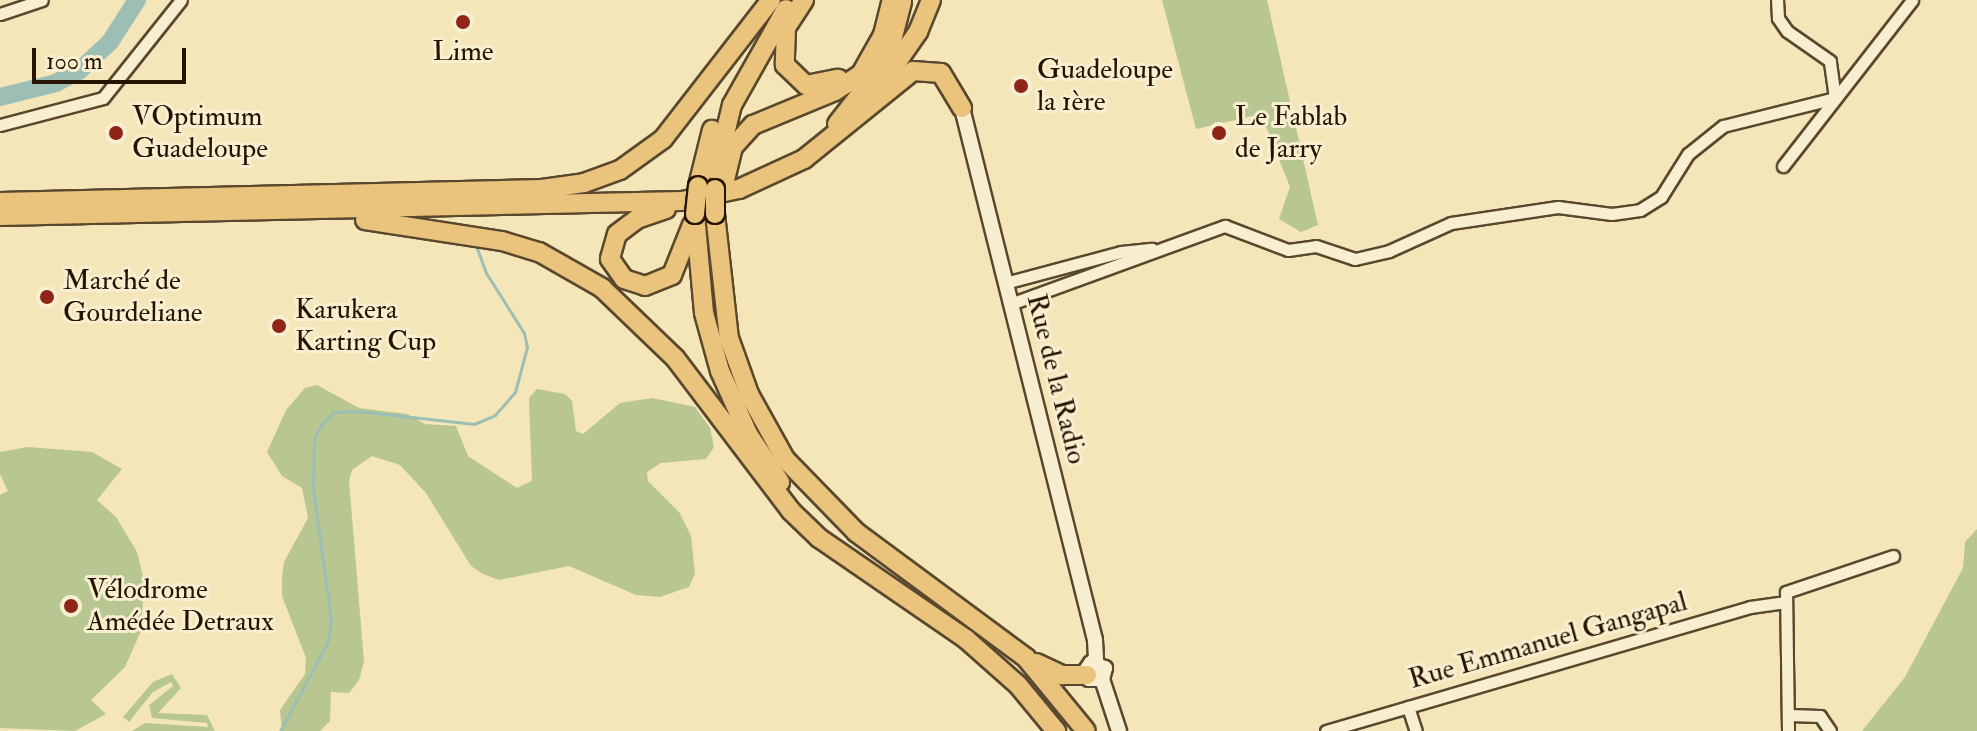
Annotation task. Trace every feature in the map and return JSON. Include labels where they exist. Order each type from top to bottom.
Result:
[{"type":"highway","points":[[774,0],[725,92],[707,195],[704,313],[733,402],[774,474],[846,555]]},
{"type":"highway","points":[[0,202],[542,189],[597,179],[632,163],[670,132],[774,0]]},
{"type":"highway","points":[[792,0],[732,105],[707,195],[679,265],[663,283],[645,286],[616,274],[610,259],[612,244],[627,224],[707,195],[768,177],[831,142],[913,71],[941,73],[962,108]]},
{"type":"highway","points":[[804,0],[786,28],[782,51],[792,76],[813,86],[837,79],[857,62],[876,34],[884,0]]},
{"type":"highway","points":[[707,195],[733,147],[753,125],[835,91],[861,74],[883,35],[892,0]]},
{"type":"highway","points":[[768,177],[827,134],[868,89],[896,38],[902,0]]},
{"type":"highway","points":[[768,177],[808,153],[859,111],[912,42],[931,0]]},
{"type":"highway","points":[[0,192],[173,197]]},
{"type":"highway","points":[[0,216],[298,212],[707,195]]},
{"type":"highway","points":[[707,195],[718,212],[716,255],[734,357],[757,413],[785,459],[856,532],[1026,658],[1062,675],[1095,672]]},
{"type":"highway","points":[[298,212],[502,241],[572,268],[653,334],[791,511],[846,555],[966,639],[1018,685],[1056,731]]},
{"type":"highway","points":[[1026,658],[1086,731]]},
{"type":"street","points":[[0,14],[42,0]]},
{"type":"street","points":[[0,125],[103,98],[181,0]]},
{"type":"street","points":[[1777,0],[1778,18],[1787,31],[1830,61],[1835,98]]},
{"type":"street","points":[[1783,166],[1912,0]]},
{"type":"street","points":[[1013,303],[1225,226],[1288,250],[1316,246],[1355,259],[1389,251],[1451,223],[1558,207],[1631,213],[1661,197],[1688,154],[1723,126],[1835,98]]},
{"type":"street","name":"Rue de la Radio","points":[[962,108],[1095,640],[1095,672],[1119,731]]},
{"type":"street","points":[[1005,283],[1121,252],[1167,248]]},
{"type":"street","points":[[1788,731],[1786,592],[1806,582],[1893,556]]},
{"type":"street","name":"Rue Emmanuel Gangapal","points":[[1326,731],[1750,607],[1786,602]]},
{"type":"street","points":[[1408,707],[1416,731]]},
{"type":"street","points":[[1789,715],[1820,716],[1830,731]]},
{"type":"green space","points":[[1162,0],[1267,0],[1318,225],[1301,232],[1279,219],[1290,187],[1261,114],[1196,129]]},
{"type":"green space","points":[[317,385],[359,408],[407,414],[425,424],[456,426],[468,456],[517,488],[532,481],[529,398],[537,389],[565,394],[572,401],[576,431],[583,434],[620,403],[652,398],[695,407],[710,428],[714,447],[706,459],[661,463],[647,472],[648,481],[679,512],[691,536],[695,574],[689,587],[660,597],[636,595],[569,566],[499,580],[483,574],[471,566],[426,493],[400,465],[372,456],[352,470],[349,481],[364,662],[359,680],[349,693],[331,692],[330,721],[320,731],[282,731],[280,710],[305,674],[306,658],[282,596],[282,578],[284,562],[308,518],[302,488],[282,476],[267,452],[286,410],[305,388]]},
{"type":"green space","name":"Vélodrome Amédée Detraux","points":[[28,447],[92,452],[122,469],[97,500],[116,517],[137,552],[144,581],[141,631],[125,667],[91,700],[106,714],[75,731],[0,728],[0,495],[8,491],[0,474],[0,452]]},
{"type":"green space","points":[[1977,529],[1977,731],[1862,731],[1905,677],[1963,568],[1965,542]]},
{"type":"green space","points":[[172,674],[181,688],[158,713],[207,715],[215,731],[132,731],[145,723],[208,727],[207,723],[152,718],[149,705],[173,686],[171,682],[153,692],[129,722],[123,717],[153,682]]},
{"type":"waterway","points":[[0,97],[56,83],[80,70],[110,42],[137,0]]},
{"type":"waterway","points":[[280,731],[328,642],[331,620],[313,488],[314,437],[323,422],[335,412],[358,411],[474,424],[495,415],[515,392],[527,347],[524,333],[486,273],[475,243]]},
{"type":"place","name":"Lime","points":[[463,22]]},
{"type":"place","name":"Guadeloupe la 1ère","points":[[1021,86]]},
{"type":"place","name":"VOptimum Guadeloupe","points":[[116,133]]},
{"type":"place","name":"Le Fablab de Jarry","points":[[1219,133]]},
{"type":"place","name":"Marché de Gourdeliane","points":[[47,297]]},
{"type":"place","name":"Karukera Karting Cup","points":[[279,326]]},
{"type":"place","name":"Vélodrome Amédée Detraux","points":[[71,606]]}]
